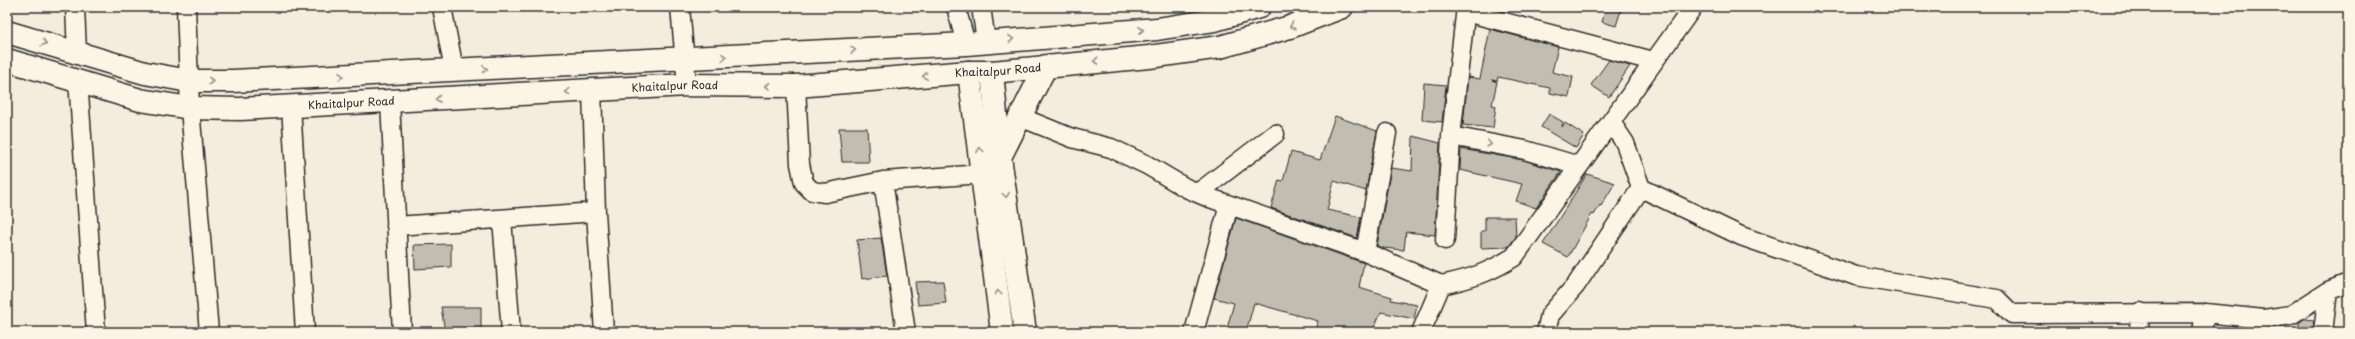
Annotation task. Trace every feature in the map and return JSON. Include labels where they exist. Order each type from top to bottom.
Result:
[{"type":"street","points":[[75,7],[77,53]]},
{"type":"street","points":[[186,7],[190,108],[208,332]]},
{"type":"street","points":[[442,7],[454,70]]},
{"type":"street","points":[[680,7],[687,85]]},
{"type":"street","points":[[956,7],[976,43]]},
{"type":"street","points":[[976,43],[981,7]]},
{"type":"street","points":[[7,32],[145,73],[189,81],[233,81],[976,43],[1157,29],[1216,20],[1258,7]]},
{"type":"street","name":"Khaitalpur Road","points":[[7,60],[78,80],[140,100],[190,108],[240,110],[687,85],[796,86],[969,72],[992,72],[1149,57],[1220,47],[1290,27],[1342,7]]},
{"type":"street","points":[[1020,117],[1072,138],[1111,148],[1147,165],[1198,193],[1365,252],[1441,285],[1472,279],[1494,269],[1514,257],[1693,7]]},
{"type":"street","points":[[1445,240],[1451,136],[1466,10],[1653,61]]},
{"type":"street","points":[[1000,156],[1046,66]]},
{"type":"street","points":[[969,72],[1002,332]]},
{"type":"street","points":[[992,72],[1000,156],[1025,332]]},
{"type":"street","points":[[78,80],[96,332]]},
{"type":"street","points":[[796,86],[800,164],[804,183],[812,191],[825,193],[883,181],[983,174]]},
{"type":"street","points":[[592,90],[596,212],[604,332]]},
{"type":"street","points":[[390,102],[402,332]]},
{"type":"street","points":[[292,106],[305,332]]},
{"type":"street","points":[[1611,122],[1625,143],[1641,188],[1741,236],[1856,276],[1997,298],[2012,314],[2140,312],[2205,313],[2263,326],[2291,315],[2328,291],[2348,283]]},
{"type":"street","points":[[1365,252],[1387,133]]},
{"type":"street","points":[[1198,193],[1275,134]]},
{"type":"street","points":[[1451,136],[1525,150],[1579,166]]},
{"type":"street","points":[[883,181],[906,332]]},
{"type":"street","points":[[1546,332],[1550,315],[1576,285],[1641,188]]},
{"type":"street","points":[[1194,332],[1230,205]]},
{"type":"street","points":[[396,226],[596,212]]},
{"type":"street","points":[[502,219],[511,332]]},
{"type":"street","points":[[1422,332],[1441,285]]},
{"type":"street","points":[[2323,332],[2328,291]]},
{"type":"street","points":[[2139,332],[2140,312]]},
{"type":"street","points":[[2202,332],[2205,313]]},
{"type":"path","points":[[2346,7],[2343,54],[2348,69]]},
{"type":"building","points":[[1606,7],[1622,7],[1616,26],[1602,22]]},
{"type":"building","points":[[1490,29],[1558,47],[1552,72],[1573,77],[1569,97],[1550,93],[1550,88],[1498,77],[1497,81],[1492,80],[1497,82],[1492,105],[1496,106],[1493,128],[1463,125],[1468,77],[1480,79]]},
{"type":"building","points":[[1609,60],[1630,66],[1609,97],[1591,85]]},
{"type":"building","points":[[1424,83],[1446,85],[1442,122],[1422,120]]},
{"type":"building","points":[[1549,114],[1563,122],[1562,127],[1565,123],[1584,135],[1576,148],[1541,127]]},
{"type":"building","points":[[1335,116],[1377,131],[1366,191],[1334,181],[1327,210],[1361,217],[1357,238],[1271,208],[1279,180],[1283,181],[1291,152],[1320,160]]},
{"type":"building","points":[[839,128],[867,128],[869,162],[842,162]]},
{"type":"building","points":[[1413,136],[1440,143],[1435,235],[1406,232],[1404,250],[1383,248],[1377,246],[1391,168],[1412,171]]},
{"type":"building","points":[[1461,149],[1523,160],[1561,172],[1536,208],[1516,201],[1522,184],[1460,170]]},
{"type":"building","points":[[1587,174],[1615,183],[1601,206],[1600,205],[1594,215],[1592,214],[1568,257],[1543,244]]},
{"type":"building","points":[[1485,217],[1515,217],[1516,237],[1508,247],[1481,248],[1481,231],[1485,231]]},
{"type":"building","points":[[1236,218],[1364,263],[1359,287],[1392,297],[1391,300],[1417,305],[1414,319],[1381,312],[1372,332],[1314,332],[1318,321],[1254,303],[1246,332],[1226,332],[1234,303],[1214,298]]},
{"type":"building","points":[[881,238],[887,276],[862,279],[857,240]]},
{"type":"building","points":[[451,244],[451,267],[415,269],[414,245]]},
{"type":"building","points":[[943,281],[946,303],[918,305],[915,282]]},
{"type":"building","points":[[441,307],[481,307],[481,332],[445,332]]},
{"type":"building","points":[[2304,319],[2314,320],[2313,332],[2298,332],[2299,323]]}]
